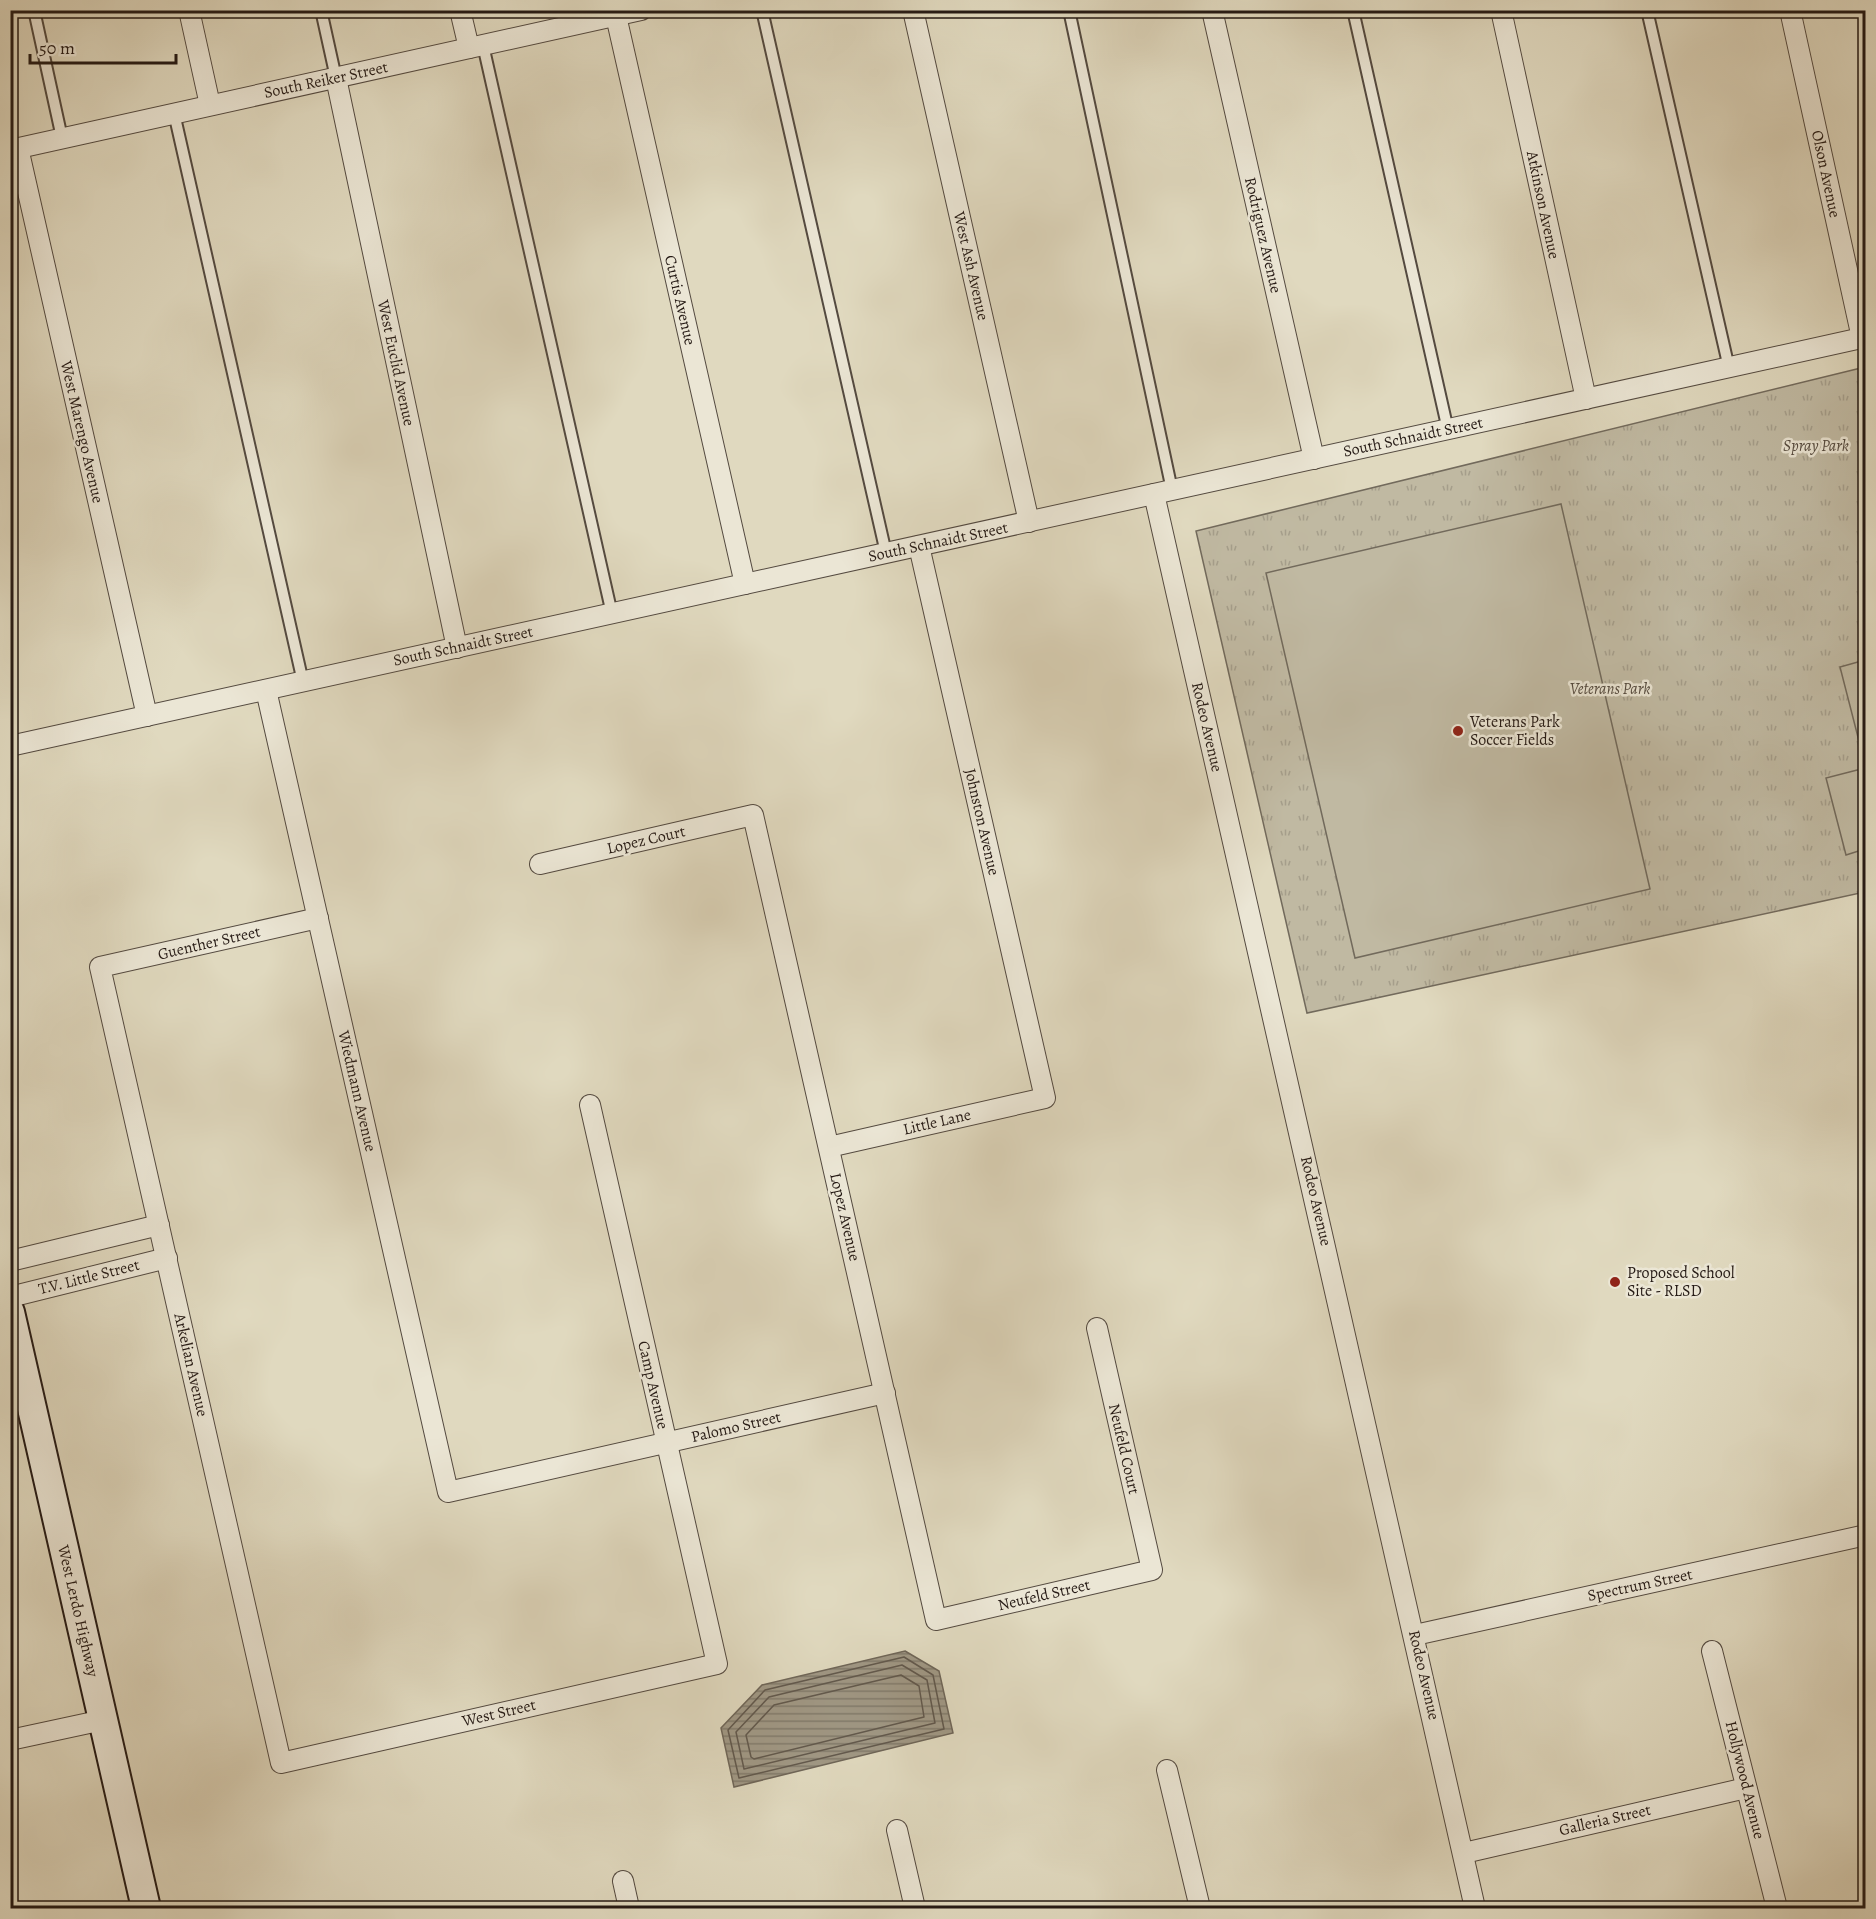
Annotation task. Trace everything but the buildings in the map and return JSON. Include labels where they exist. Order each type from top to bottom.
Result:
[{"type":"main road","name":"West Lerdo Highway","points":[[10,1312],[146,1908]]},
{"type":"street","points":[[189,10],[210,105]]},
{"type":"street","points":[[460,10],[476,47]]},
{"type":"street","name":"South Reiker Street","points":[[14,149],[476,47],[607,15],[641,10]]},
{"type":"street","name":"West Ash Avenue","points":[[913,10],[1029,522]]},
{"type":"street","name":"Rodriguez Avenue","points":[[1212,10],[1314,459]]},
{"type":"street","name":"Atkinson Avenue","points":[[1501,10],[1586,399]]},
{"type":"street","name":"Olson Avenue","points":[[1790,10],[1864,338]]},
{"type":"street","name":"Curtis Avenue","points":[[607,15],[745,584]]},
{"type":"street","name":"West Euclid Avenue","points":[[336,78],[457,648]]},
{"type":"street","name":"West Marengo Avenue","points":[[14,149],[147,716]]},
{"type":"street","name":"South Schnaidt Street","points":[[11,742],[147,716],[303,682],[1864,338]]},
{"type":"street","name":"Rodeo Avenue","points":[[1163,492],[1475,1908]]},
{"type":"street","name":"Johnston Avenue","points":[[920,546],[1045,1098]]},
{"type":"street","name":"Wiedmann Avenue","points":[[266,690],[448,1492]]},
{"type":"street","name":"Lopez Court","points":[[540,864],[753,816]]},
{"type":"street","name":"Lopez Avenue","points":[[753,816],[936,1620]]},
{"type":"street","name":"Guenther Street","points":[[100,967],[318,918]]},
{"type":"street","name":"Arkelian Avenue","points":[[100,967],[281,1763]]},
{"type":"street","name":"Little Lane","points":[[829,1147],[1045,1098]]},
{"type":"street","name":"Camp Avenue","points":[[590,1105],[717,1664]]},
{"type":"street","name":"T.V. Little Street","points":[[10,1261],[159,1225]]},
{"type":"street","name":"T.V. Little Street","points":[[10,1297],[166,1258]]},
{"type":"street","name":"Neufeld Court","points":[[1097,1328],[1152,1570]]},
{"type":"street","name":"Palomo Street","points":[[448,1492],[885,1393]]},
{"type":"street","name":"Spectrum Street","points":[[1415,1635],[1866,1535]]},
{"type":"street","name":"Neufeld Street","points":[[936,1620],[1152,1570]]},
{"type":"street","name":"Hollywood Avenue","points":[[1712,1652],[1777,1908]]},
{"type":"street","name":"West Street","points":[[281,1763],[717,1664]]},
{"type":"street","points":[[10,1740],[103,1720]]},
{"type":"street","points":[[1167,1770],[1200,1908]]},
{"type":"street","name":"Galleria Street","points":[[1464,1853],[1746,1788]]},
{"type":"street","points":[[897,1830],[915,1908]]},
{"type":"street","points":[[623,1881],[629,1908]]},
{"type":"lane","points":[[34,10],[62,138]]},
{"type":"lane","points":[[321,10],[336,78]]},
{"type":"lane","points":[[762,10],[886,554]]},
{"type":"lane","points":[[1070,10],[1163,492]]},
{"type":"lane","points":[[1353,10],[1448,429]]},
{"type":"lane","points":[[1647,10],[1729,368]]},
{"type":"lane","points":[[476,47],[612,614]]},
{"type":"lane","points":[[174,113],[303,682]]},
{"type":"green space","name":"Veterans Park","points":[[1865,367],[1865,892],[1307,1013],[1196,531]]},
{"type":"green space","name":"Veterans Park Soccer Fields","points":[[1561,504],[1650,889],[1355,958],[1266,573]]},
{"type":"green space","points":[[1865,660],[1865,743],[1860,745],[1840,667]]},
{"type":"green space","points":[[1865,768],[1865,849],[1846,855],[1826,778]]},
{"type":"water","points":[[905,1651],[939,1671],[953,1733],[734,1787],[721,1728],[762,1685]]},
{"type":"place","name":"Veterans Park Soccer Fields","points":[[1458,731]]},
{"type":"place","name":"Proposed School Site - RLSD","points":[[1615,1282]]},
{"type":"park label","name":"Spray Park","points":[[1816,446]]}]
